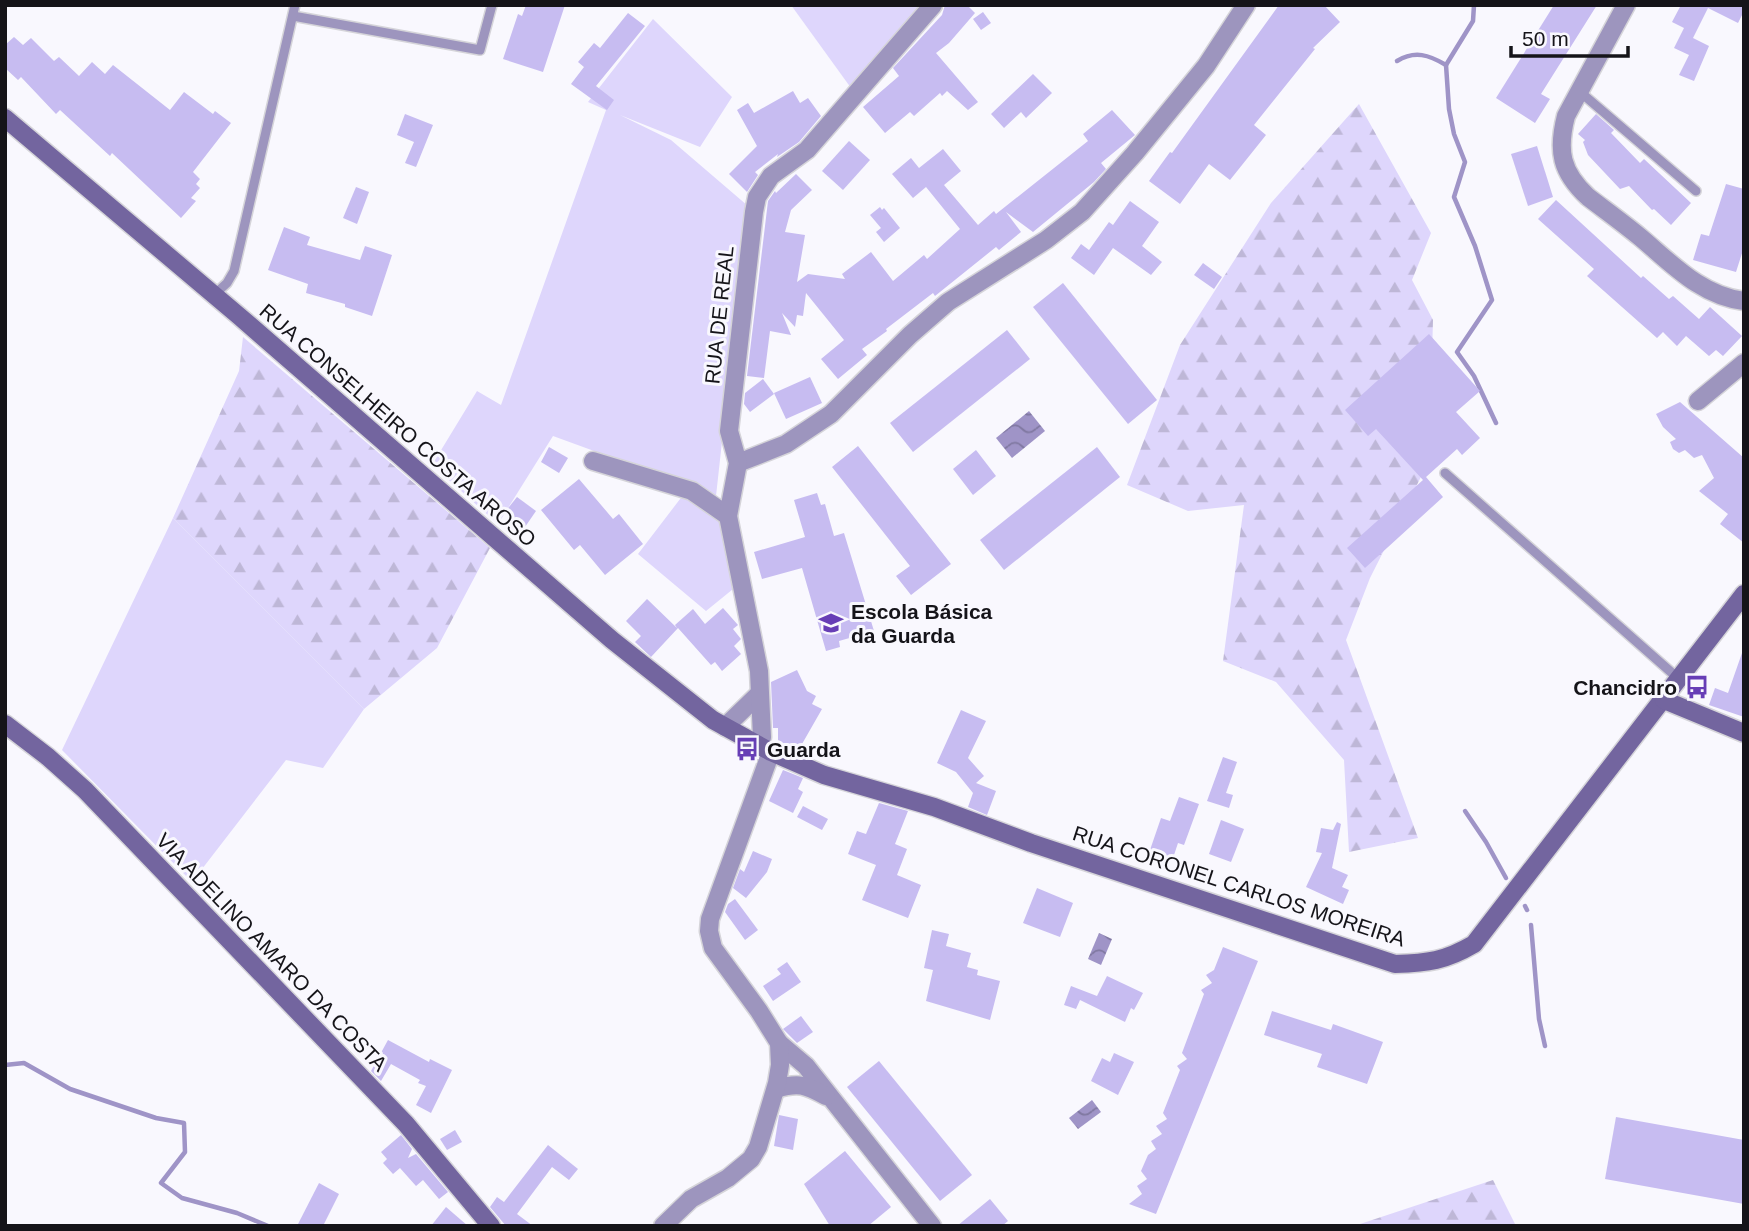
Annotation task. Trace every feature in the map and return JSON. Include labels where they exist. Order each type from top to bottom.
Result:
[{"type":"main road","name":"RUA CONSELHEIRO COSTA AROSO","points":[[5,118],[214,295],[603,633],[681,696],[725,727],[765,750]]},
{"type":"main road","name":"RUA CORONEL CARLOS MOREIRA","points":[[765,750],[824,775],[934,807],[1044,848],[1371,957],[1395,964],[1422,963],[1451,957],[1474,944],[1744,594]]},
{"type":"main road","points":[[1664,700],[1744,733]]},
{"type":"main road","name":"VIA ADELINO AMARO DA COSTA","points":[[5,724],[48,757],[103,808],[406,1124],[489,1225]]},
{"type":"street","name":"RUA DE REAL","points":[[932,1226],[806,1066],[779,1043],[713,948],[709,931],[710,919],[765,750],[759,671],[728,516],[738,463],[729,431],[757,197],[771,176],[807,150],[933,5]]},
{"type":"street","points":[[738,463],[786,444],[831,414],[910,335],[948,302],[1035,247],[1082,212],[1135,153],[1206,66],[1246,5]]},
{"type":"street","points":[[1626,5],[1566,116],[1561,135],[1561,154],[1566,170],[1577,186],[1707,290],[1729,299],[1744,301]]},
{"type":"street","points":[[1698,401],[1744,363]]},
{"type":"street","points":[[593,461],[692,491],[728,516]]},
{"type":"street","points":[[725,727],[759,694]]},
{"type":"street","points":[[663,1226],[691,1199],[728,1178],[751,1160],[758,1147],[776,1089],[780,1065],[779,1043]]},
{"type":"street","points":[[776,1089],[792,1084],[805,1085],[832,1100]]},
{"type":"lane","points":[[214,295],[228,283],[234,271],[295,5]]},
{"type":"lane","points":[[293,16],[480,50],[492,5]]},
{"type":"lane","points":[[1579,91],[1696,191]]},
{"type":"lane","points":[[1445,473],[1680,680]]},
{"type":"green space","points":[[791,5],[927,5],[851,88]]},
{"type":"green space","points":[[653,19],[732,97],[700,147],[620,115],[671,140],[748,206],[716,496],[738,585],[706,611],[638,554],[690,486],[553,436],[498,524],[432,465],[477,391],[501,405],[606,110],[588,102]]},
{"type":"green space","points":[[1359,104],[1431,233],[1412,280],[1433,320],[1429,461],[1370,578],[1346,640],[1418,838],[1349,852],[1344,760],[1276,682],[1223,661],[1244,505],[1188,511],[1127,485],[1180,345],[1271,203]]},
{"type":"green space","points":[[243,337],[490,548],[437,648],[364,709],[173,518],[239,371]]},
{"type":"green space","points":[[173,518],[364,709],[323,768],[286,760],[192,882],[62,750]]},
{"type":"green space","points":[[1493,1180],[1516,1226],[1354,1226]]},
{"type":"water","points":[[1029,411],[1045,431],[1012,458],[996,438]]},
{"type":"water","points":[[1099,933],[1112,939],[1101,965],[1088,959]]},
{"type":"water","points":[[1092,1100],[1101,1112],[1078,1129],[1069,1118]]},
{"type":"building","points":[[526,5],[565,5],[543,72],[503,59],[518,14],[522,16]]},
{"type":"building","points":[[945,5],[967,5],[975,13],[949,43],[936,53],[978,102],[968,110],[947,91],[942,96],[940,93],[914,116],[910,112],[885,133],[863,107],[899,76],[893,68],[942,15]]},
{"type":"building","points":[[1279,5],[1324,5],[1340,22],[1313,48],[1315,49],[1254,125],[1266,135],[1230,180],[1209,164],[1180,204],[1149,181]]},
{"type":"building","points":[[1554,5],[1597,5],[1541,94],[1550,99],[1535,123],[1496,98]]},
{"type":"building","points":[[1681,5],[1744,5],[1738,23],[1708,8],[1693,38],[1709,46],[1694,81],[1679,75],[1689,55],[1674,48],[1684,28],[1672,22]]},
{"type":"building","points":[[983,12],[991,23],[981,30],[973,19]]},
{"type":"building","points":[[628,13],[645,26],[596,86],[614,100],[607,110],[571,84],[584,67],[578,62],[594,43],[600,48]]},
{"type":"building","points":[[14,37],[23,45],[31,38],[54,61],[59,57],[79,76],[92,62],[105,74],[113,65],[170,110],[184,92],[213,114],[215,111],[231,123],[193,172],[200,179],[196,184],[200,188],[191,198],[196,201],[181,218],[112,153],[110,156],[60,110],[56,114],[21,77],[18,80],[5,68],[5,45]]},
{"type":"building","points":[[1033,74],[1052,93],[1026,118],[1021,112],[1004,128],[991,114]]},
{"type":"building","points":[[793,91],[800,103],[808,98],[821,116],[799,142],[755,172],[758,175],[747,192],[729,174],[757,146],[737,110],[748,103],[754,113]]},
{"type":"building","points":[[1112,110],[1135,135],[1101,163],[1106,169],[1094,182],[1033,232],[1006,212],[1021,232],[999,250],[996,247],[935,296],[933,293],[886,329],[887,331],[862,349],[867,355],[838,379],[821,359],[844,340],[806,293],[803,316],[797,315],[795,327],[782,313],[791,335],[770,331],[764,378],[747,376],[768,201],[775,191],[776,193],[796,174],[812,190],[791,210],[785,232],[805,235],[797,282],[808,274],[845,279],[842,274],[871,252],[893,281],[924,255],[927,259],[960,229],[926,187],[913,198],[892,174],[911,158],[919,168],[943,149],[961,171],[944,185],[978,225],[994,211],[996,214],[1088,141],[1083,134]]},
{"type":"building","points":[[405,114],[433,125],[416,167],[405,163],[414,142],[397,135]]},
{"type":"building","points":[[1596,114],[1614,130],[1611,133],[1640,163],[1644,159],[1691,203],[1671,225],[1629,186],[1620,189],[1588,155],[1583,142],[1585,140],[1578,134]]},
{"type":"building","points":[[849,141],[870,160],[843,190],[822,171]]},
{"type":"building","points":[[1537,146],[1553,197],[1528,206],[1511,154]]},
{"type":"building","points":[[1726,184],[1744,189],[1744,247],[1736,272],[1693,260],[1701,234],[1709,236]]},
{"type":"building","points":[[356,187],[369,192],[357,224],[343,218]]},
{"type":"building","points":[[1556,200],[1641,278],[1643,276],[1669,299],[1673,296],[1699,319],[1710,307],[1742,336],[1723,356],[1716,350],[1709,356],[1686,336],[1677,346],[1663,332],[1657,338],[1587,276],[1594,269],[1538,219]]},
{"type":"building","points":[[1130,201],[1159,222],[1142,246],[1162,262],[1151,275],[1113,248],[1094,275],[1071,258],[1081,244],[1089,250],[1109,222],[1113,225]]},
{"type":"building","points":[[880,207],[882,210],[884,208],[900,228],[884,242],[876,232],[881,228],[870,215]]},
{"type":"building","points":[[284,227],[310,237],[307,245],[360,260],[365,246],[392,255],[372,316],[345,307],[345,304],[306,293],[308,284],[268,270]]},
{"type":"building","points":[[1203,263],[1222,277],[1214,289],[1194,275]]},
{"type":"building","points":[[1063,283],[1157,400],[1128,424],[1033,307]]},
{"type":"building","points":[[1007,330],[1030,359],[913,452],[890,423]]},
{"type":"building","points":[[1429,334],[1480,391],[1456,412],[1480,438],[1462,455],[1457,449],[1426,477],[1443,497],[1365,568],[1347,548],[1423,480],[1376,429],[1368,436],[1345,410]]},
{"type":"building","points":[[810,377],[822,403],[786,419],[774,393]]},
{"type":"building","points":[[763,379],[774,394],[750,412],[744,404],[745,393]]},
{"type":"building","points":[[1680,402],[1744,458],[1744,543],[1720,524],[1728,514],[1699,491],[1714,478],[1702,455],[1694,458],[1685,450],[1679,453],[1673,449],[1670,442],[1676,439],[1663,427],[1656,414]]},
{"type":"building","points":[[858,446],[951,564],[911,595],[896,576],[910,566],[832,467]]},
{"type":"building","points":[[549,447],[568,458],[559,473],[541,462]]},
{"type":"building","points":[[1097,447],[1120,477],[1004,570],[980,540]]},
{"type":"building","points":[[976,450],[996,476],[973,495],[953,469]]},
{"type":"building","points":[[579,479],[613,519],[619,514],[643,544],[605,575],[580,545],[574,550],[541,510]]},
{"type":"building","points":[[817,493],[821,505],[825,504],[834,536],[844,533],[874,631],[839,641],[840,647],[826,651],[802,568],[762,579],[754,552],[805,537],[794,500]]},
{"type":"building","points":[[517,497],[536,511],[525,527],[505,512]]},
{"type":"building","points":[[647,599],[677,628],[675,625],[693,609],[705,624],[723,608],[738,625],[733,629],[741,639],[734,646],[741,654],[722,671],[715,662],[711,665],[678,628],[651,657],[635,642],[641,636],[626,621]]},
{"type":"building","points":[[1742,653],[1744,717],[1709,705],[1715,688],[1728,693]]},
{"type":"building","points":[[797,670],[807,691],[816,696],[812,704],[822,709],[798,751],[778,743],[778,728],[773,728],[771,682]]},
{"type":"building","points":[[961,710],[986,721],[968,758],[984,776],[976,783],[996,791],[987,815],[968,807],[973,793],[956,772],[937,763]]},
{"type":"building","points":[[1223,757],[1237,762],[1226,793],[1233,795],[1229,808],[1207,801]]},
{"type":"building","points":[[783,770],[803,778],[798,789],[803,792],[793,813],[769,801]]},
{"type":"building","points":[[1179,797],[1199,804],[1184,845],[1178,843],[1173,858],[1150,850],[1161,818],[1170,821]]},
{"type":"building","points":[[879,803],[908,811],[895,844],[907,849],[897,875],[921,885],[908,918],[862,900],[876,865],[848,854],[857,831],[866,834]]},
{"type":"building","points":[[803,806],[828,819],[822,830],[797,817]]},
{"type":"building","points":[[1221,820],[1244,829],[1231,862],[1209,854]]},
{"type":"building","points":[[1337,822],[1341,824],[1332,868],[1348,875],[1342,887],[1349,890],[1343,904],[1306,887],[1322,853],[1316,852],[1321,828],[1333,830]]},
{"type":"building","points":[[753,851],[772,859],[767,872],[746,898],[733,888],[740,869],[744,872]]},
{"type":"building","points":[[1037,888],[1073,903],[1060,937],[1023,923]]},
{"type":"building","points":[[735,899],[758,930],[745,940],[725,912],[728,904]]},
{"type":"building","points":[[932,930],[949,934],[946,946],[971,953],[967,967],[978,970],[977,975],[1000,981],[990,1020],[926,1001],[933,970],[924,968]]},
{"type":"building","points":[[1223,947],[1258,961],[1156,1214],[1129,1204],[1142,1194],[1137,1186],[1147,1179],[1141,1171],[1148,1155],[1156,1149],[1151,1141],[1162,1134],[1156,1126],[1167,1119],[1163,1113],[1180,1070],[1177,1066],[1187,1059],[1182,1053],[1204,994],[1201,990],[1212,983],[1206,975],[1214,970]]},
{"type":"building","points":[[787,962],[801,982],[773,1001],[763,986],[781,974],[777,969]]},
{"type":"building","points":[[1107,976],[1143,993],[1134,1010],[1131,1008],[1125,1022],[1080,1000],[1076,1009],[1064,1005],[1071,986],[1097,996]]},
{"type":"building","points":[[1272,1011],[1331,1030],[1333,1024],[1383,1042],[1367,1084],[1317,1067],[1322,1054],[1264,1035]]},
{"type":"building","points":[[801,1016],[813,1032],[797,1043],[783,1029]]},
{"type":"building","points":[[388,1040],[429,1062],[430,1059],[452,1070],[431,1113],[416,1105],[426,1086],[418,1083],[420,1080],[391,1064],[381,1081],[371,1071]]},
{"type":"building","points":[[1114,1053],[1134,1062],[1118,1095],[1091,1081],[1102,1058],[1110,1062]]},
{"type":"building","points":[[879,1061],[972,1175],[940,1201],[847,1087]]},
{"type":"building","points":[[779,1115],[798,1119],[793,1150],[774,1146]]},
{"type":"building","points":[[1616,1117],[1744,1140],[1744,1204],[1605,1179]]},
{"type":"building","points":[[455,1130],[462,1142],[447,1150],[440,1139]]},
{"type":"building","points":[[401,1135],[412,1149],[408,1158],[416,1154],[448,1192],[439,1199],[423,1180],[416,1186],[400,1168],[393,1174],[383,1163],[387,1159],[381,1152]]},
{"type":"building","points":[[548,1145],[578,1169],[569,1180],[552,1167],[517,1214],[533,1226],[506,1226],[490,1207],[497,1197],[504,1202]]},
{"type":"building","points":[[845,1151],[891,1207],[868,1226],[830,1226],[804,1184]]},
{"type":"building","points":[[319,1183],[339,1194],[323,1226],[297,1226]]},
{"type":"building","points":[[990,1199],[1008,1221],[1002,1226],[957,1226]]},
{"type":"building","points":[[446,1207],[468,1226],[431,1226]]},
{"type":"waterway","points":[[1397,61],[1422,55],[1446,65],[1473,21],[1474,5]]},
{"type":"waterway","points":[[1446,65],[1449,109],[1454,134],[1465,162],[1454,197],[1475,246],[1492,300],[1457,352],[1474,376],[1496,423]]},
{"type":"waterway","points":[[1465,811],[1506,878]]},
{"type":"waterway","points":[[1525,906],[1527,910]]},
{"type":"waterway","points":[[1531,925],[1539,1019],[1545,1046]]},
{"type":"waterway","points":[[5,1065],[24,1063],[70,1089],[156,1118],[184,1123],[185,1152],[161,1183],[182,1198],[237,1213],[268,1226]]},
{"type":"place","name":"Escola Básica da Guarda","points":[[831,623]]},
{"type":"place","name":"Chancidro","points":[[1697,687]]},
{"type":"place","name":"Guarda","points":[[747,749]]}]
